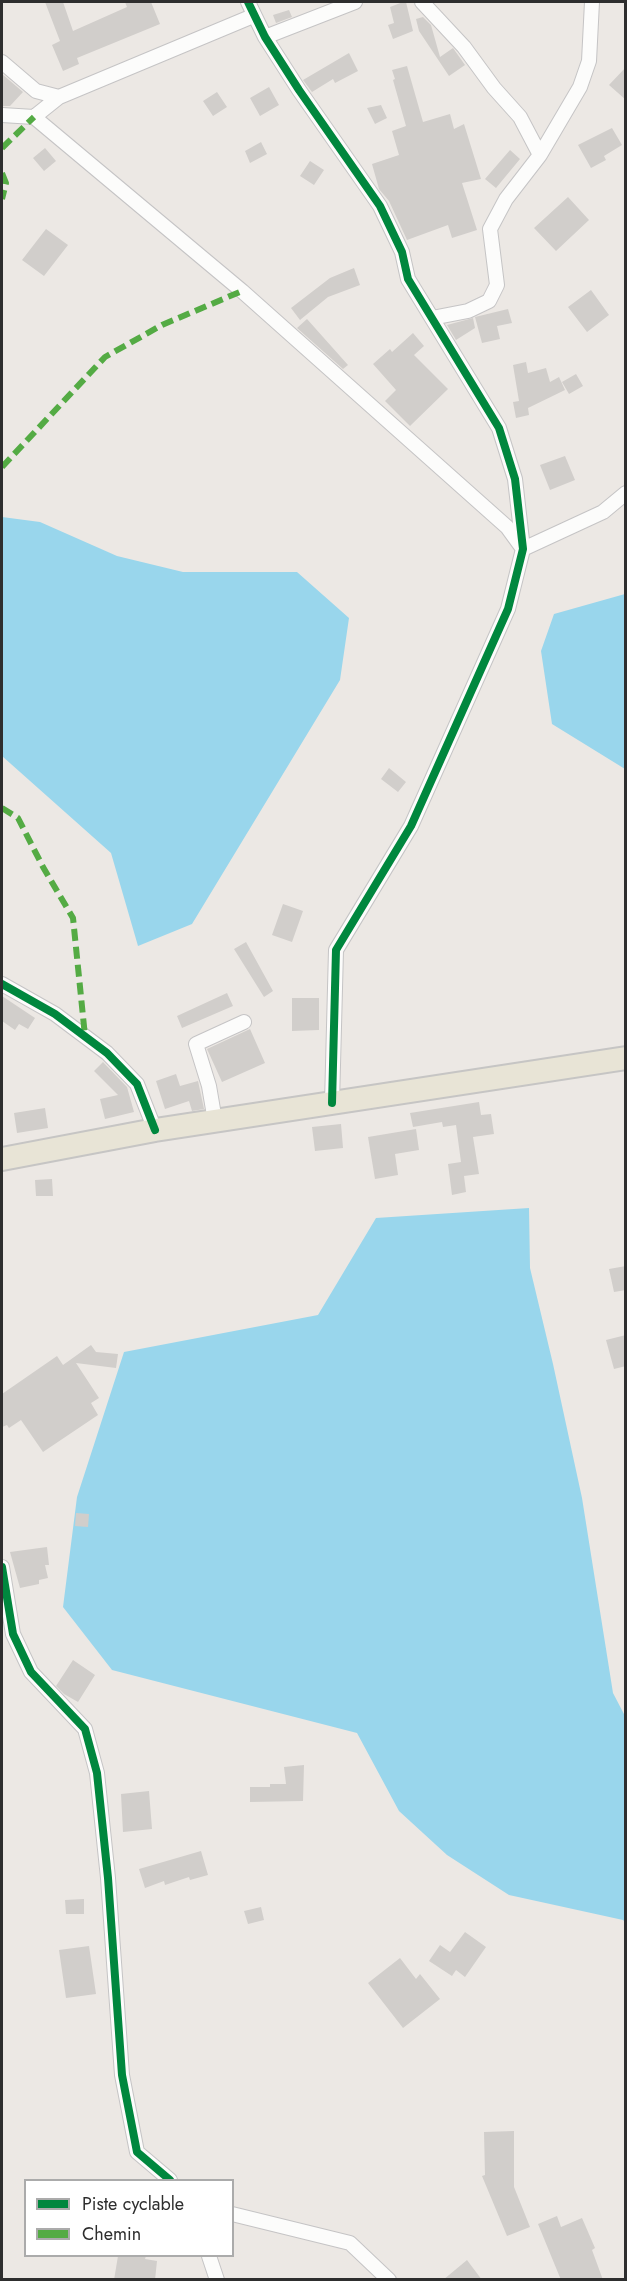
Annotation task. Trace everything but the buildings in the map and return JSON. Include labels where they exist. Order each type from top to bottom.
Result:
[{"type":"main road","points":[[2,1159],[215,1120],[626,1058]]},
{"type":"street","points":[[248,2],[265,37],[299,90],[380,207],[402,252],[408,279],[498,429],[514,478],[523,549],[508,609],[411,826],[336,950],[332,1103]]},
{"type":"street","points":[[265,37],[355,2]]},
{"type":"street","points":[[422,2],[464,47],[494,88],[520,117],[540,155]]},
{"type":"street","points":[[432,318],[468,310],[489,302],[497,285],[490,229],[506,199],[540,155],[580,87],[589,61],[592,2]]},
{"type":"street","points":[[34,117],[59,97],[253,16]]},
{"type":"street","points":[[2,62],[36,91],[59,97]]},
{"type":"street","points":[[2,115],[34,117],[242,291],[507,527],[523,549]]},
{"type":"street","points":[[523,549],[603,512],[626,493]]},
{"type":"street","points":[[2,984],[55,1014],[106,1053],[137,1084],[155,1130]]},
{"type":"street","points":[[215,1120],[209,1086],[196,1044],[244,1022]]},
{"type":"street","points":[[2,1567],[13,1634],[31,1672],[85,1729],[97,1773],[108,1878],[122,2075],[137,2152],[168,2179]]},
{"type":"street","points":[[234,2214],[350,2243],[389,2280]]},
{"type":"street","points":[[209,2257],[217,2280]]},
{"type":"water","points":[[2,517],[40,522],[117,556],[183,572],[297,572],[349,618],[340,680],[192,924],[138,946],[111,853],[2,756]]},
{"type":"water","points":[[625,594],[626,769],[552,724],[541,651],[554,614]]},
{"type":"water","points":[[529,1208],[530,1268],[582,1498],[613,1693],[625,1716],[625,1922],[509,1895],[447,1855],[399,1811],[357,1733],[112,1670],[63,1607],[77,1497],[124,1352],[318,1315],[376,1218]]},
{"type":"marked path","points":[[2,148],[34,117]]},
{"type":"marked path","points":[[2,173],[6,183],[2,199]]},
{"type":"marked path","points":[[2,467],[105,357],[162,325],[242,291]]},
{"type":"marked path","points":[[2,808],[18,818],[73,918],[85,1036]]},
{"type":"cycle path","points":[[248,2],[265,37],[299,90],[380,206],[402,252],[408,279],[499,428],[515,479],[523,549],[508,609],[411,826],[336,950],[332,1103]]},
{"type":"cycle path","points":[[2,984],[55,1014],[107,1053],[137,1084],[155,1130]]},
{"type":"cycle path","points":[[2,1567],[13,1634],[31,1672],[85,1729],[97,1773],[108,1878],[122,2075],[137,2152],[169,2179]]}]
